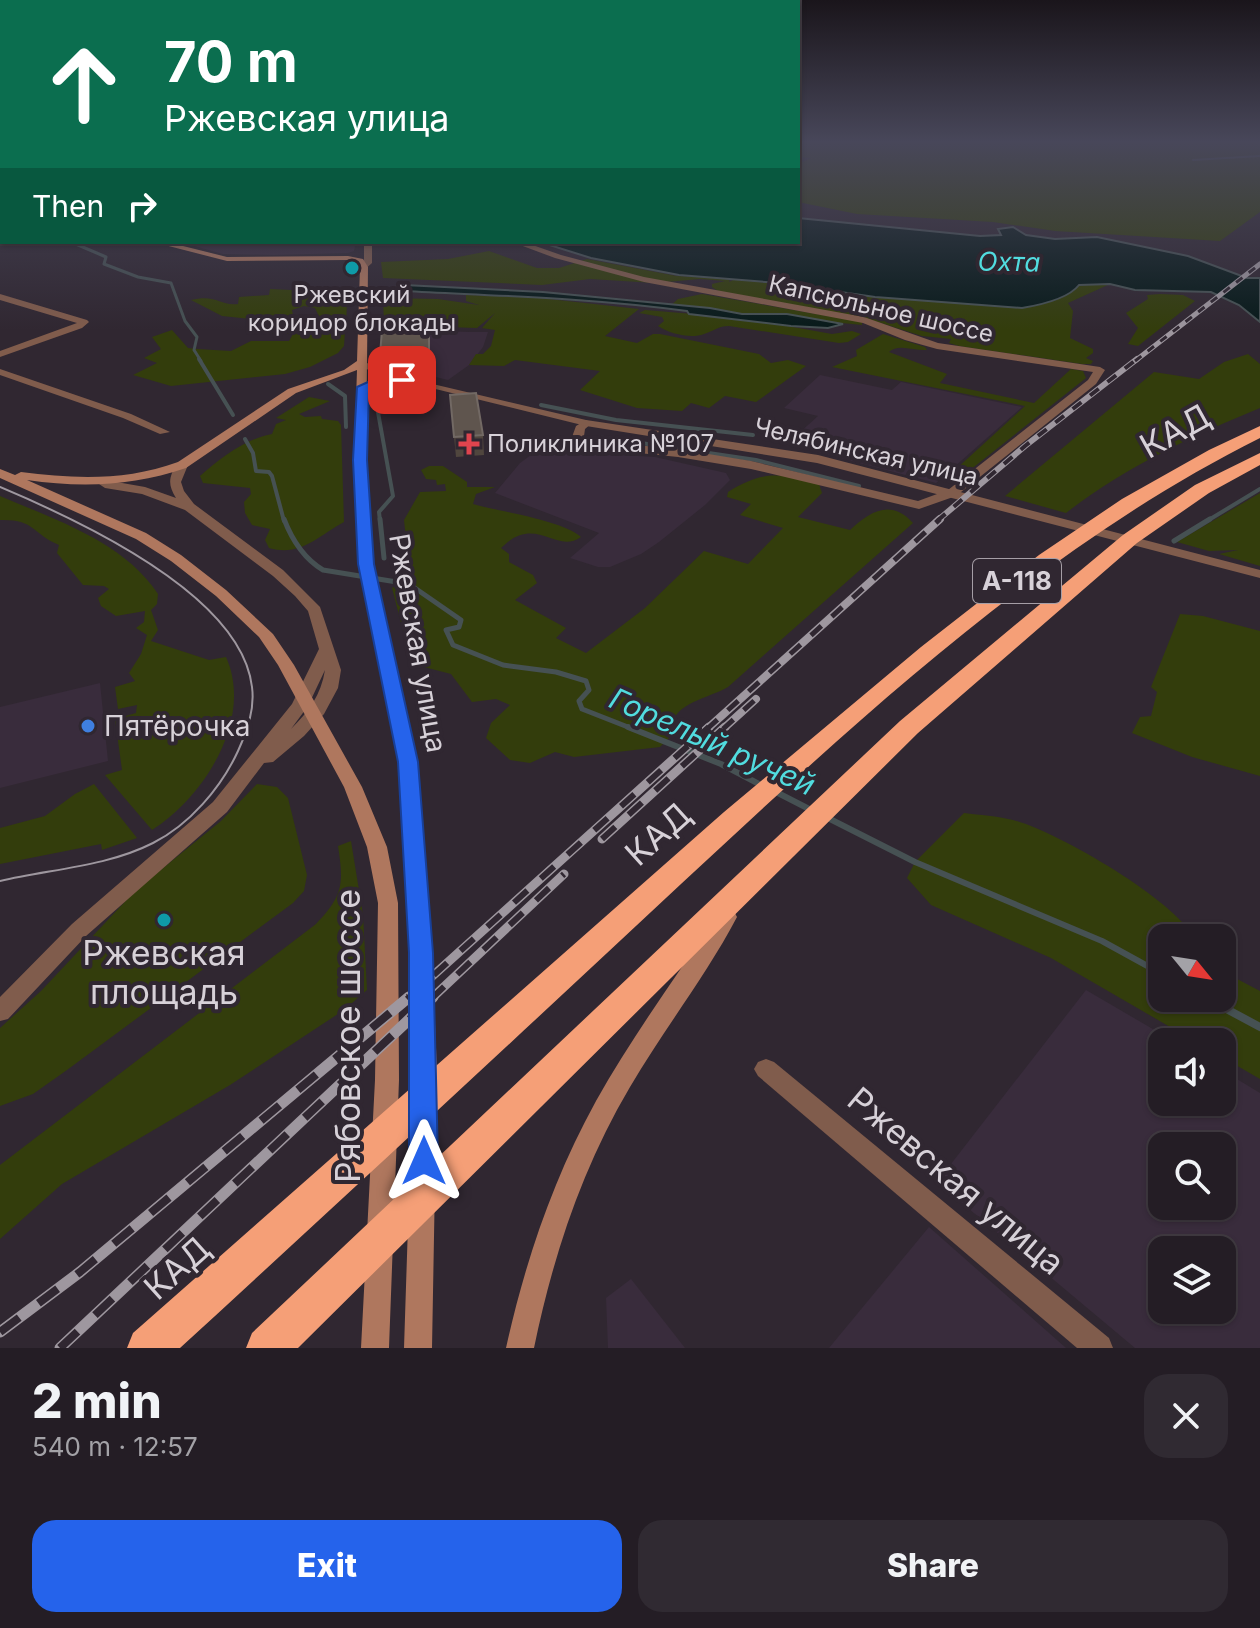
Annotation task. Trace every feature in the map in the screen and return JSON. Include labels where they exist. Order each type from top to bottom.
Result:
[{"type":"highway","name":"КАД","points":[[148,1348],[797,763],[1007,588],[1095,524],[1223,448],[1260,431]]},
{"type":"highway","name":"А-118","points":[[267,1348],[965,678],[1130,539],[1202,489],[1260,458]]},
{"type":"main road","points":[[165,244],[227,259],[348,258],[360,261],[364,267]]},
{"type":"main road","name":"Ржевская улица","points":[[364,267],[360,460],[366,564],[408,762],[421,953],[425,1071],[418,1348]]},
{"type":"main road","points":[[0,472],[105,484],[147,478],[182,465],[292,391],[348,372],[363,363]]},
{"type":"main road","name":"Рябовское шоссе","points":[[0,472],[141,536],[176,558],[245,615],[265,634],[286,665],[353,787],[377,847],[388,903],[387,1080],[375,1348]]},
{"type":"main road","points":[[520,1348],[528,1309],[558,1212],[589,1138],[748,883]]},
{"type":"street","name":"Капсюльное шоссе","points":[[521,244],[554,256],[668,283],[868,321],[914,340],[944,347],[1100,370],[1092,382],[952,493],[919,505],[751,465],[678,453],[590,444],[578,437],[580,428],[586,423]]},
{"type":"street","points":[[348,258],[367,247]]},
{"type":"street","name":"Ржевская улица","points":[[364,267],[368,263],[367,247]]},
{"type":"street","points":[[0,297],[84,322],[0,354]]},
{"type":"street","name":"Челябинская улица","points":[[363,363],[411,380],[586,423],[769,449],[893,477],[1260,574]]},
{"type":"street","points":[[0,372],[164,432]]},
{"type":"street","name":"Челябинская улица","points":[[363,387],[389,379],[411,380]]},
{"type":"street","points":[[0,1012],[79,930],[220,807],[248,774],[298,732],[318,710],[330,688],[333,670],[315,610],[300,593],[190,507],[174,488],[173,481],[182,465]]},
{"type":"street","points":[[105,484],[145,491],[190,507]]},
{"type":"street","name":"Ржевская улица","points":[[766,1069],[1099,1348]]},
{"type":"shaded area","points":[[187,244],[356,244],[354,251],[348,253],[223,254]]},
{"type":"shaded area","points":[[384,329],[488,332],[483,347],[469,365],[448,380],[381,364]]},
{"type":"shaded area","points":[[820,375],[892,390],[901,382],[1022,407],[936,483],[764,438],[774,430],[797,435],[818,416],[784,408]]},
{"type":"shaded area","points":[[558,446],[588,453],[655,457],[726,473],[730,480],[705,505],[641,554],[610,567],[598,567],[570,558],[599,533],[495,493],[520,463],[542,447],[554,450]]},
{"type":"shaded area","points":[[100,683],[108,761],[0,788],[0,707]]},
{"type":"shaded area","points":[[1086,990],[1151,1028],[1148,1028],[1148,1116],[1236,1116],[1236,1078],[1260,1093],[1260,1348],[1135,1348],[937,1182]]},
{"type":"shaded area","points":[[929,1227],[1066,1348],[829,1348]]},
{"type":"shaded area","points":[[631,1279],[685,1348],[608,1348],[606,1298]]},
{"type":"green space","points":[[812,205],[1260,205],[1260,212],[1220,241],[857,214]]},
{"type":"green space","points":[[489,251],[537,268],[559,268],[587,259],[677,276],[730,279],[729,282],[735,279],[875,297],[1022,308],[1061,298],[1079,285],[1110,284],[1068,303],[1073,311],[1070,338],[1093,349],[1093,353],[1086,358],[1093,361],[1091,364],[1082,364],[959,346],[949,343],[951,339],[922,336],[875,321],[721,293],[712,287],[712,284],[725,281],[700,279],[655,283],[590,279],[542,285],[383,278],[381,262],[448,259]]},
{"type":"green space","points":[[270,289],[313,291],[328,299],[347,300],[346,329],[324,327],[315,308],[304,306],[292,310],[294,321],[307,327],[345,331],[344,346],[338,353],[310,367],[285,374],[171,386],[133,375],[157,363],[144,358],[161,349],[152,337],[172,330],[188,348],[197,349],[231,351],[251,341],[289,341],[293,334],[250,333],[251,319],[222,316],[191,300],[207,298],[238,304],[239,297],[269,295]]},
{"type":"green space","points":[[702,294],[862,322],[862,325],[670,306],[678,299]]},
{"type":"green space","points":[[466,295],[531,297],[639,309],[605,336],[637,343],[653,334],[660,334],[759,354],[771,363],[788,360],[806,366],[756,402],[725,396],[709,408],[691,403],[682,411],[637,408],[580,390],[600,371],[515,360],[504,366],[469,365],[476,354],[483,354],[491,346],[495,330],[482,328],[495,313],[477,328],[384,325],[383,298],[438,299],[479,305],[466,301]]},
{"type":"green space","points":[[1147,295],[1183,295],[1195,301],[1138,346],[1128,344],[1138,328],[1126,313],[1148,299]]},
{"type":"green space","points":[[645,310],[742,318],[832,334],[852,331],[861,334],[848,342],[839,343],[729,326],[687,336],[658,326],[664,321],[662,317],[639,313]]},
{"type":"green space","points":[[883,334],[925,347],[927,350],[902,348],[889,352],[947,374],[940,383],[1034,403],[1071,369],[1083,371],[1086,378],[955,482],[944,480],[1025,406],[832,367],[857,356],[856,350]]},
{"type":"green space","points":[[1248,354],[1260,364],[1260,408],[1159,454],[1066,513],[1005,496],[1154,372],[1199,379],[1224,362]]},
{"type":"green space","points":[[309,397],[330,401],[299,414],[305,417],[321,416],[322,419],[338,421],[341,425],[344,522],[300,547],[291,550],[269,548],[265,540],[270,529],[252,525],[245,513],[244,502],[251,494],[250,488],[203,483],[200,476],[243,445],[272,434],[276,424],[286,420],[276,418]]},
{"type":"green space","points":[[429,466],[443,466],[467,482],[467,487],[495,487],[476,494],[473,504],[545,521],[581,537],[562,541],[525,534],[513,538],[501,548],[509,554],[509,562],[533,575],[537,583],[515,600],[566,628],[556,638],[586,653],[645,608],[704,551],[748,564],[783,528],[740,515],[751,504],[727,497],[728,492],[752,480],[783,476],[819,484],[822,493],[798,517],[850,530],[872,513],[888,509],[905,515],[913,523],[728,687],[682,709],[673,724],[673,734],[660,747],[574,757],[555,752],[530,763],[510,760],[486,738],[491,723],[510,705],[496,699],[472,702],[451,674],[420,666],[407,646],[392,588],[410,576],[404,520],[420,492],[446,491],[445,484],[437,485],[436,480],[426,479],[421,470]]},
{"type":"green space","points":[[1260,493],[1260,566],[1219,554],[1238,550],[1209,551],[1177,542]]},
{"type":"green space","points":[[0,496],[87,534],[127,560],[144,576],[158,594],[157,604],[151,610],[158,630],[151,641],[209,660],[226,657],[233,681],[234,706],[219,754],[189,798],[152,830],[105,775],[122,770],[115,719],[136,713],[137,705],[118,709],[115,687],[135,681],[129,673],[141,654],[147,635],[136,628],[144,622],[145,611],[116,616],[101,606],[98,598],[109,589],[83,585],[57,553],[59,545],[27,524],[0,520]]},
{"type":"green space","points":[[1180,614],[1203,616],[1260,631],[1260,776],[1192,757],[1132,733],[1140,717],[1151,716],[1157,692],[1151,687]]},
{"type":"green space","points":[[94,784],[137,838],[102,850],[101,844],[0,864],[0,828],[45,816]]},
{"type":"green space","points":[[257,784],[277,787],[288,798],[307,875],[304,891],[293,903],[67,1070],[33,1094],[0,1106],[0,1028],[41,991],[136,890],[221,821]]},
{"type":"green space","points":[[964,813],[1013,820],[1032,827],[1112,869],[1164,905],[1184,924],[1148,924],[1148,1012],[1236,1012],[1236,978],[1260,991],[1260,1079],[1236,1065],[1236,1028],[1172,1028],[1051,958],[931,905],[907,878],[915,862]]},
{"type":"green space","points":[[351,841],[363,915],[367,990],[344,1010],[230,1085],[62,1184],[0,1239],[0,1165],[316,924],[332,905],[339,889],[341,870],[338,846]]},
{"type":"water","name":"Охта","points":[[800,218],[980,236],[1001,235],[998,229],[1013,227],[1026,235],[1055,239],[1097,237],[1188,256],[1247,278],[1260,278],[1260,322],[1239,305],[1211,292],[1135,290],[1110,284],[1079,285],[1061,298],[1022,308],[875,297],[779,283],[679,275],[591,258],[546,244],[800,244]]},
{"type":"water","points":[[395,287],[543,292],[710,308],[742,314],[787,314],[843,324],[828,328],[791,326],[616,303],[404,291]]},
{"type":"building","points":[[425,329],[429,332],[429,353],[411,362],[380,355],[382,330]]},
{"type":"building","points":[[476,393],[483,435],[454,437],[450,395]]},
{"type":"waterway","name":"Горелый ручей","points":[[76,244],[106,257],[104,264],[138,277],[171,283],[185,321],[197,337],[194,350],[201,361]]},
{"type":"waterway","name":"Горелый ручей","points":[[199,359],[233,415]]},
{"type":"waterway","points":[[328,384],[345,396],[346,427]]},
{"type":"waterway","points":[[374,390],[393,496],[379,512],[380,521]]},
{"type":"waterway","points":[[541,405],[616,420],[753,435]]},
{"type":"waterway","points":[[600,437],[756,460],[859,486]]},
{"type":"waterway","name":"Горелый ручей","points":[[245,439],[253,453],[256,471],[269,472],[272,476],[284,521]]},
{"type":"waterway","points":[[1207,521],[1260,489]]},
{"type":"waterway","name":"Горелый ручей","points":[[284,519],[299,548],[323,570],[409,584],[461,620],[459,627],[446,630],[453,645],[503,665],[556,672],[586,681],[589,690],[579,701],[582,709],[633,729]]},
{"type":"waterway","points":[[380,519],[384,558]]},
{"type":"waterway","points":[[1174,541],[1210,519]]},
{"type":"waterway","name":"Горелый ручей","points":[[628,727],[721,764],[763,786]]},
{"type":"waterway","name":"Горелый ручей","points":[[776,792],[813,811]]},
{"type":"waterway","name":"Горелый ручей","points":[[826,817],[915,862],[1102,941],[1148,966]]},
{"type":"waterway","name":"Горелый ручей","points":[[1232,1012],[1260,1027]]},
{"type":"tram line","points":[[0,487],[110,540],[187,591],[219,621],[241,653],[253,696],[247,728],[231,765],[203,804],[179,826],[153,843],[116,857],[0,881]]},
{"type":"railway","points":[[1135,361],[1260,264]]},
{"type":"railway","points":[[937,521],[1025,446],[1137,359]]},
{"type":"railway","points":[[707,729],[940,519]]},
{"type":"railway","points":[[723,729],[756,699]]},
{"type":"railway","points":[[407,999],[709,727]]},
{"type":"railway","points":[[602,839],[725,727]]},
{"type":"railway","points":[[431,999],[564,874]]},
{"type":"railway","points":[[0,1332],[80,1272],[409,997]]},
{"type":"railway","points":[[60,1348],[433,997]]},
{"type":"place","name":"Ржевский коридор блокады","points":[[352,268]]},
{"type":"place","name":"Поликлиника №107","points":[[469,444]]},
{"type":"place","name":"Пятёрочка","points":[[88,726]]},
{"type":"place","name":"Ржевская площадь","points":[[164,920]]},
{"type":"route","points":[[402,380],[379,380],[363,387],[360,460],[366,564],[408,762],[421,953],[424,1161]]}]
